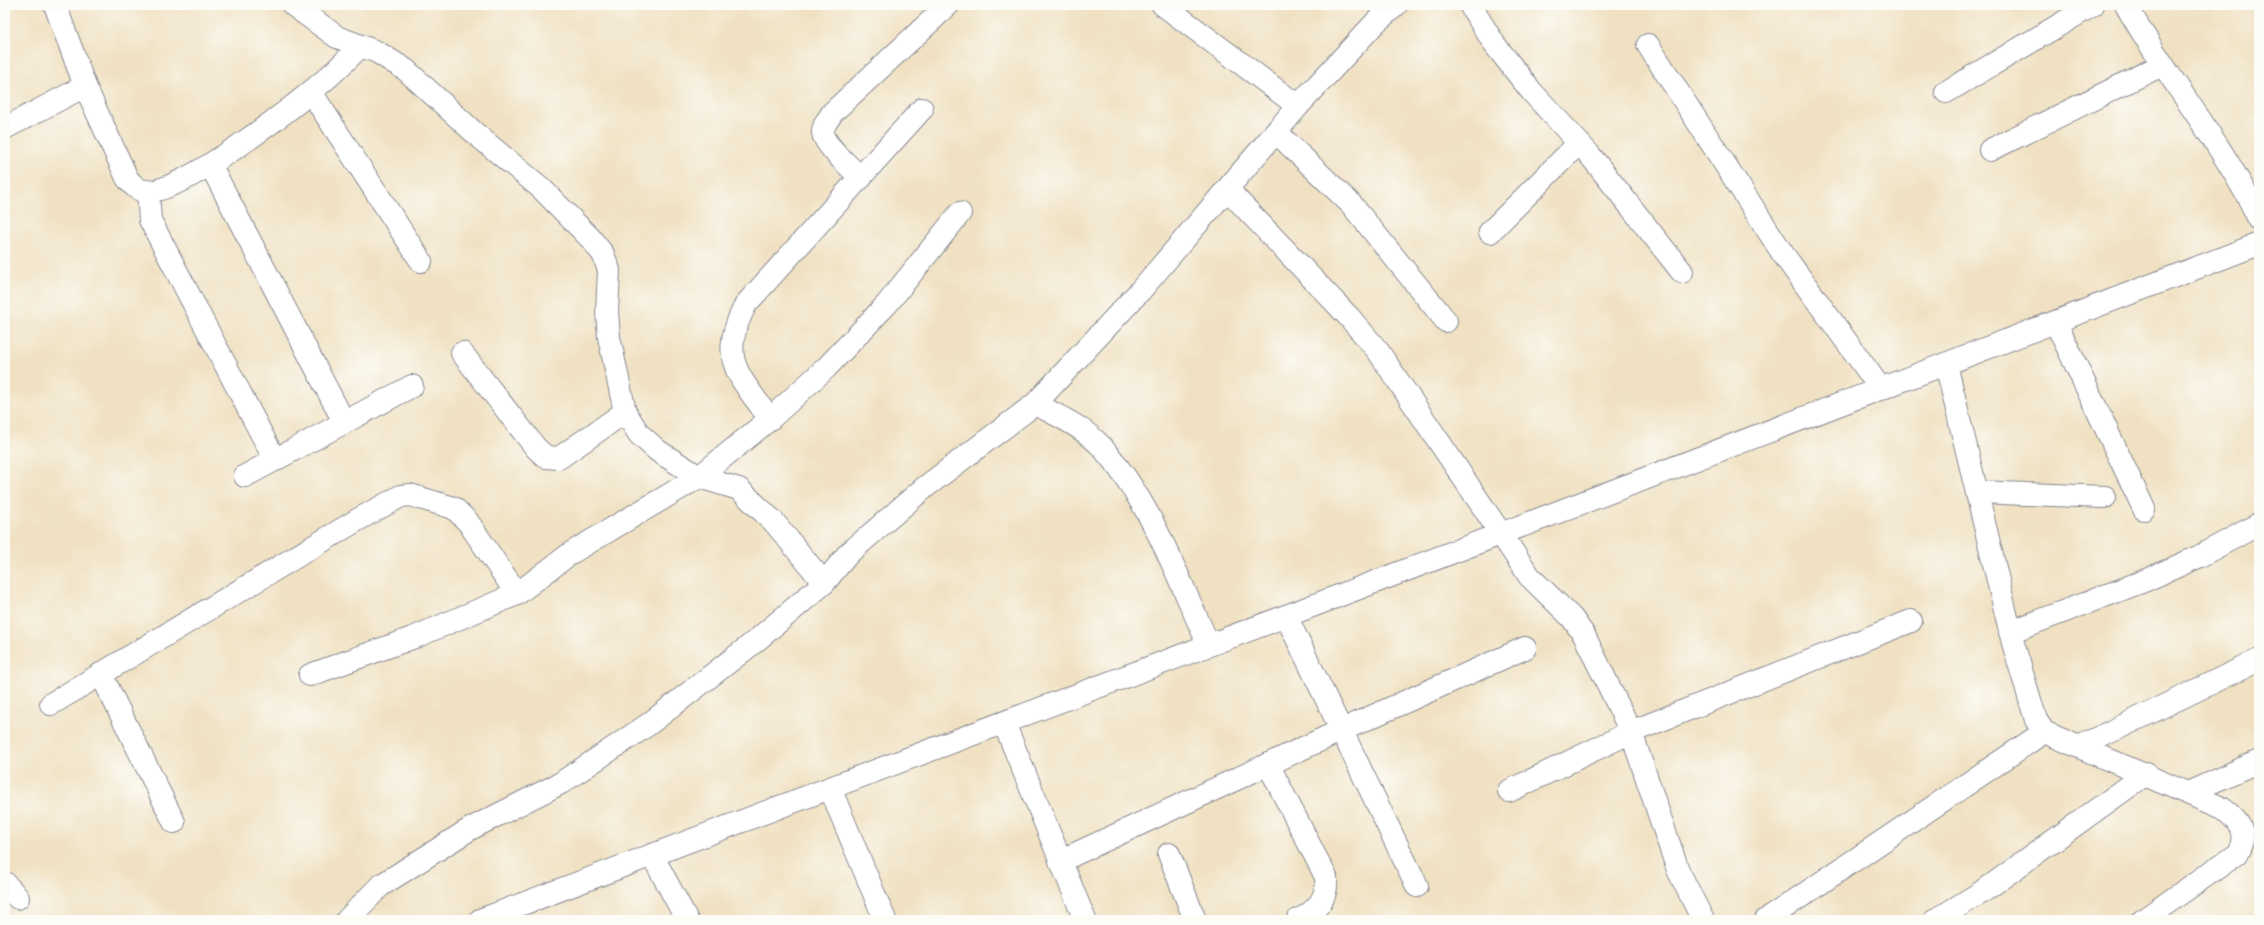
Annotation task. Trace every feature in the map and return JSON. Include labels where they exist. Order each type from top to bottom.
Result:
[{"type":"street","points":[[55,5],[85,86],[127,178],[136,189],[148,192],[172,185],[211,166],[311,92],[360,47]]},
{"type":"street","points":[[293,5],[337,37],[360,47],[377,52],[406,70],[477,135],[541,188],[592,240],[603,254],[609,270],[607,312],[609,336],[625,412],[639,434],[658,451],[698,477],[739,489],[774,522],[824,583]]},
{"type":"street","points":[[861,178],[826,142],[822,133],[825,124],[833,112],[948,5]]},
{"type":"street","points":[[1163,5],[1298,106]]},
{"type":"street","points":[[347,920],[380,886],[470,829],[561,783],[649,724],[757,640],[824,583],[848,554],[924,488],[1035,404],[1140,291],[1228,190],[1298,106],[1376,22],[1396,5]]},
{"type":"street","points":[[1470,5],[1500,51],[1532,92],[1579,143],[1682,272]]},
{"type":"street","points":[[1946,92],[2093,5]]},
{"type":"street","points":[[2126,5],[2162,64],[2202,121],[2259,220]]},
{"type":"street","points":[[1648,45],[1783,254],[1882,389]]},
{"type":"street","points":[[1990,150],[2162,64]]},
{"type":"street","points":[[5,128],[85,86]]},
{"type":"street","points":[[311,92],[421,261]]},
{"type":"street","points":[[770,419],[744,383],[733,361],[731,340],[736,322],[746,304],[922,109]]},
{"type":"street","points":[[1276,132],[1351,204],[1446,321]]},
{"type":"street","points":[[1490,232],[1579,143]]},
{"type":"street","points":[[211,166],[344,422]]},
{"type":"street","points":[[1228,190],[1349,317],[1378,351],[1530,577],[1572,618],[1584,636],[1593,651],[1631,732],[1678,870],[1703,920]]},
{"type":"street","points":[[148,192],[150,220],[275,460]]},
{"type":"street","points":[[310,675],[415,637],[517,594],[571,553],[698,477],[770,419],[827,367],[887,304],[960,213]]},
{"type":"street","points":[[492,918],[652,855],[1286,616],[1500,533],[2056,323],[2259,244]]},
{"type":"street","points":[[2056,323],[2144,509]]},
{"type":"street","points":[[462,353],[536,448],[546,457],[559,458],[625,412]]},
{"type":"street","points":[[1946,364],[2010,632],[2036,720],[2044,732],[2081,746],[2222,808],[2237,820],[2243,836],[2242,846],[2237,854],[2143,920]]},
{"type":"street","points":[[245,476],[412,386]]},
{"type":"street","points":[[1035,404],[1068,420],[1100,445],[1136,492],[1162,540],[1209,645]]},
{"type":"street","points":[[1977,492],[2105,497]]},
{"type":"street","points":[[51,704],[358,519],[401,496],[410,495],[454,508],[468,522],[517,594]]},
{"type":"street","points":[[2010,632],[2144,580],[2198,557],[2259,524]]},
{"type":"street","points":[[1286,616],[1417,886]]},
{"type":"street","points":[[1509,791],[1631,732],[1911,621]]},
{"type":"street","points":[[1060,861],[1342,730],[1525,648]]},
{"type":"street","points":[[2081,746],[2259,660]]},
{"type":"street","points":[[101,674],[174,822]]},
{"type":"street","points":[[1004,723],[1085,920]]},
{"type":"street","points":[[1766,920],[2044,732]]},
{"type":"street","points":[[2188,793],[2259,761]]},
{"type":"street","points":[[1268,764],[1326,877],[1327,888],[1324,899],[1308,915],[1298,920]]},
{"type":"street","points":[[1936,920],[1985,890],[2146,774]]},
{"type":"street","points":[[830,788],[885,920]]},
{"type":"street","points":[[1169,854],[1194,920]]},
{"type":"street","points":[[652,855],[687,920]]}]
